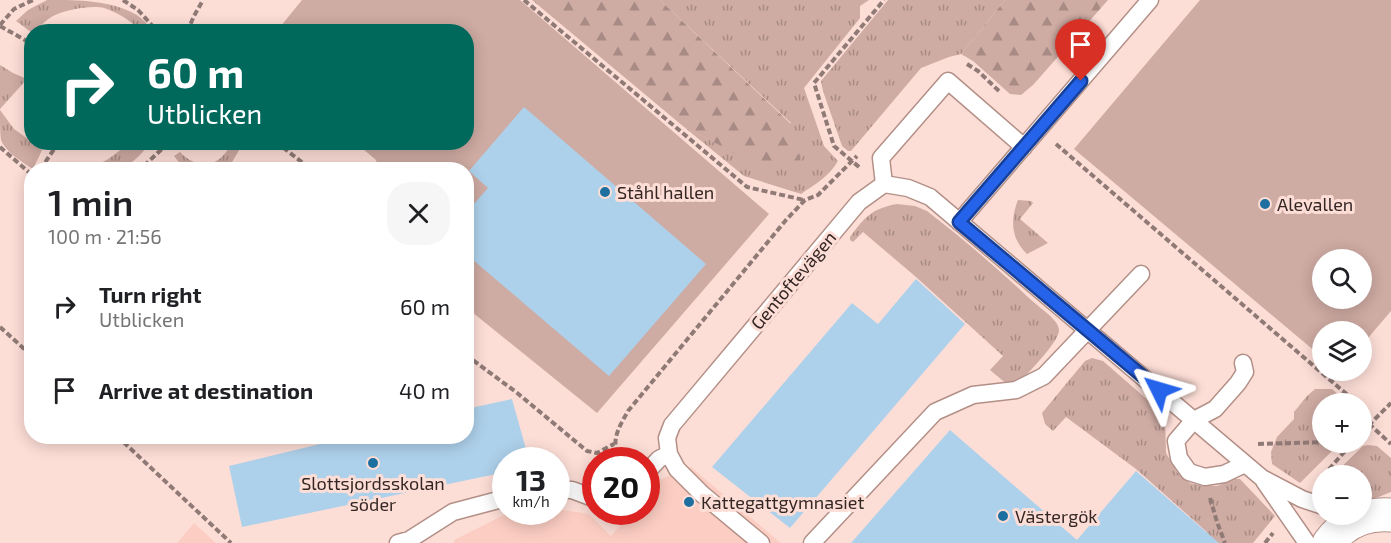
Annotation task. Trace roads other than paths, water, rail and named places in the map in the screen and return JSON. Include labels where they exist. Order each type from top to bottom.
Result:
[{"type":"main road","points":[[1329,543],[1339,531],[1353,521],[1376,514]]},
{"type":"lane","points":[[959,222],[1150,0]]},
{"type":"lane","points":[[1024,147],[948,81],[881,158],[884,184],[908,188],[930,197],[1262,478],[1312,502]]},
{"type":"lane","name":"Gentoftevägen","points":[[669,454],[667,438],[672,425],[859,202],[884,184]]},
{"type":"lane","points":[[812,543],[936,412],[973,395],[1016,390],[1044,376],[1141,274]]},
{"type":"lane","points":[[1243,363],[1245,372],[1215,409],[1194,420],[1176,441],[1179,458],[1189,472],[1205,477],[1224,474],[1245,464]]},
{"type":"lane","points":[[660,458],[669,454],[677,469],[702,494],[761,543]]},
{"type":"lane","points":[[1262,478],[1307,543]]},
{"type":"lane","points":[[398,543],[409,540],[453,512],[492,502]]},
{"type":"place","name":"Ståhl hallen","points":[[605,192]]},
{"type":"place","name":"Alevallen","points":[[1265,204]]},
{"type":"place","name":"Slottsjordsskolan söder","points":[[373,463]]},
{"type":"place","name":"Kattegattgymnasiet","points":[[689,502]]},
{"type":"place","name":"Västergök","points":[[1003,516]]}]
